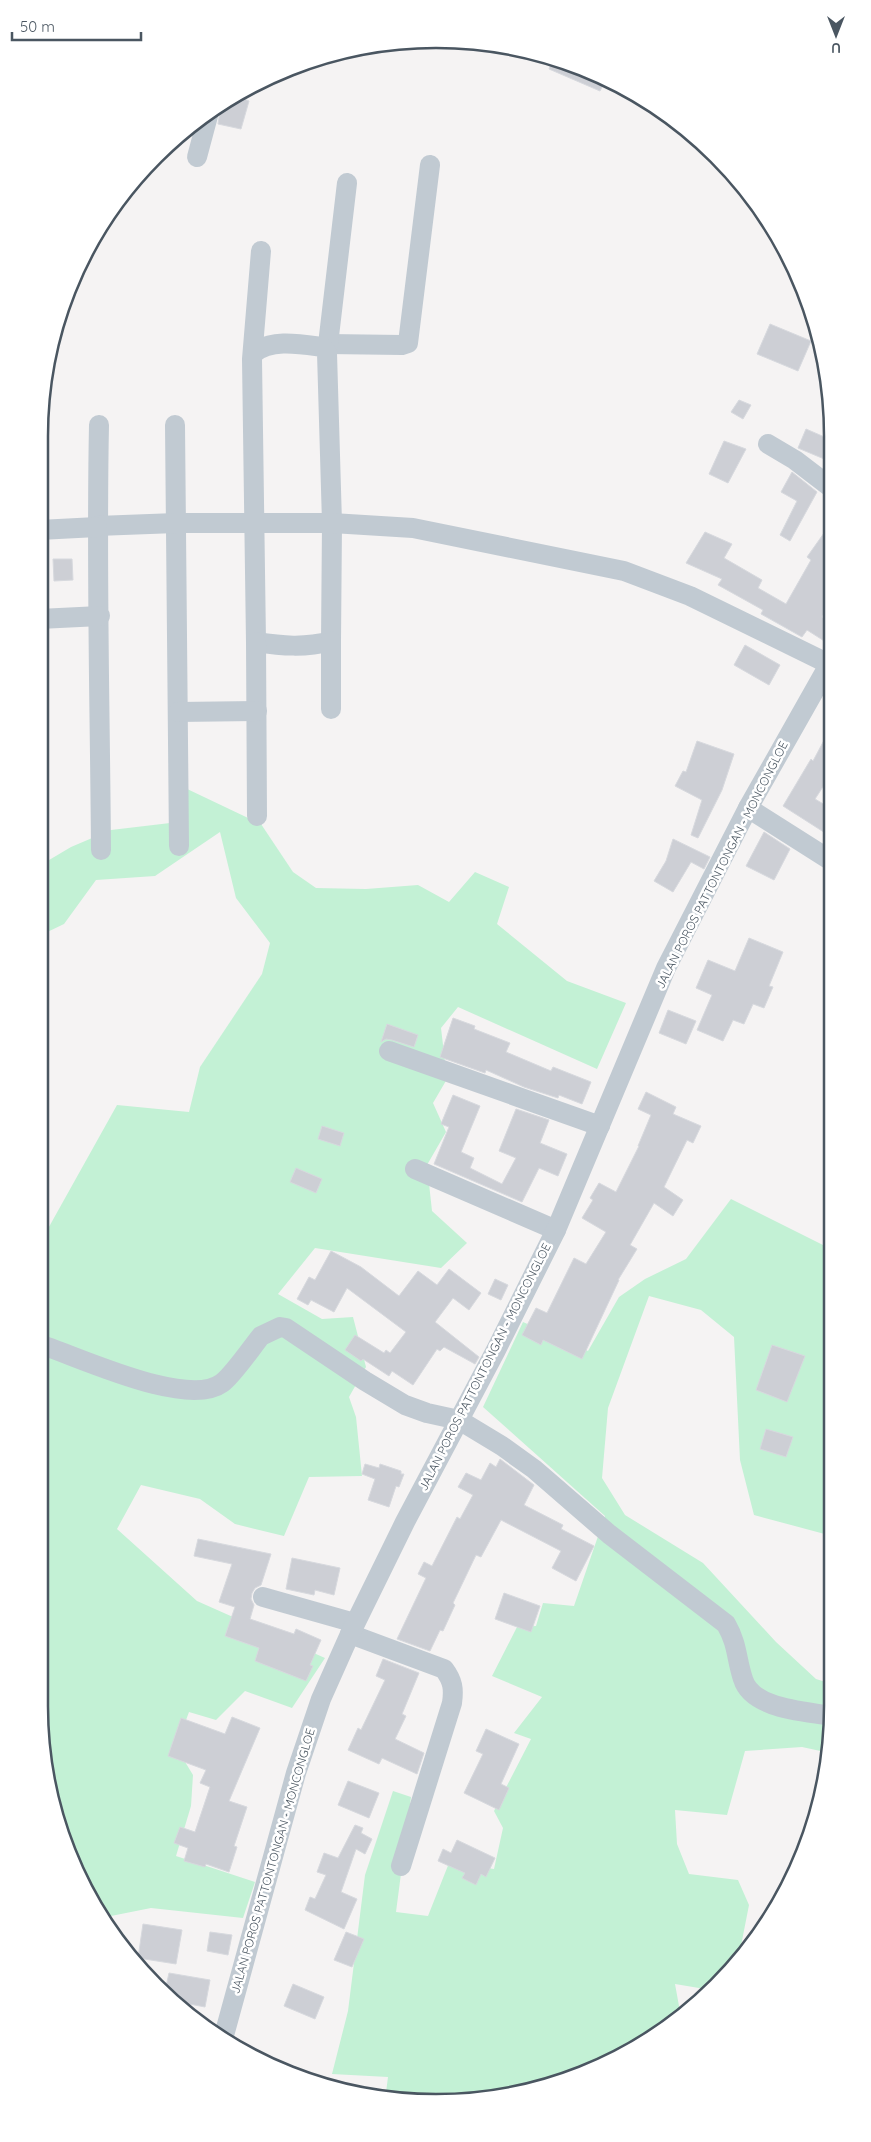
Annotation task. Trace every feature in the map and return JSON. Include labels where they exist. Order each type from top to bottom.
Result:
[{"type":"street","points":[[197,157],[205,124]]},
{"type":"street","points":[[254,354],[266,345],[327,348],[402,345],[408,343],[430,165]]},
{"type":"street","points":[[331,709],[332,523],[327,348],[347,183]]},
{"type":"street","points":[[257,816],[254,354],[261,251]]},
{"type":"street","points":[[99,425],[97,527],[100,616],[101,850]]},
{"type":"street","points":[[174,425],[179,846]]},
{"type":"street","points":[[768,444],[795,460],[824,482]]},
{"type":"street","points":[[48,530],[176,523],[332,523],[413,528],[624,572],[690,596],[824,662]]},
{"type":"street","points":[[48,618],[100,616]]},
{"type":"street","points":[[256,642],[304,646],[331,641]]},
{"type":"street","name":"JALAN POROS PATTONTONGAN - MONCONGLOE","points":[[225,2032],[296,1773],[321,1699],[405,1522],[496,1350],[556,1230],[666,968],[748,808],[824,673]]},
{"type":"street","points":[[178,712],[257,711]]},
{"type":"street","points":[[748,808],[824,856]]},
{"type":"street","points":[[389,1051],[600,1126]]},
{"type":"street","points":[[415,1170],[556,1230]]},
{"type":"street","points":[[48,1347],[148,1384],[186,1390],[201,1390],[222,1383],[262,1336],[280,1327],[286,1328],[365,1381],[406,1405],[427,1414],[459,1420],[502,1446],[534,1469],[609,1534],[726,1624],[735,1640],[743,1681],[752,1695],[766,1703],[824,1715]]},
{"type":"street","points":[[264,1598],[353,1629],[444,1669],[451,1678],[454,1689],[452,1703],[402,1866]]},
{"type":"green space","points":[[183,787],[261,824],[293,872],[316,888],[366,889],[418,885],[449,902],[475,872],[509,887],[497,924],[567,981],[626,1003],[597,1069],[458,1007],[441,1028],[447,1079],[433,1103],[446,1132],[427,1165],[432,1211],[467,1243],[441,1268],[315,1248],[278,1294],[322,1319],[353,1317],[366,1367],[349,1397],[356,1417],[362,1476],[309,1477],[284,1536],[235,1524],[200,1499],[141,1485],[117,1529],[197,1601],[325,1658],[292,1708],[245,1691],[216,1720],[189,1712],[176,1747],[193,1775],[191,1806],[176,1856],[255,1882],[243,1918],[151,1908],[109,1916],[88,1878],[68,1831],[55,1782],[48,1732],[48,1229],[117,1105],[189,1112],[200,1067],[262,974],[270,943],[236,898],[220,832],[155,876],[96,880],[64,924],[48,932],[48,861],[71,847],[111,830],[187,821]]},
{"type":"green space","points":[[731,1199],[824,1246],[824,1534],[754,1515],[740,1460],[734,1337],[701,1310],[649,1296],[608,1408],[602,1478],[625,1515],[703,1563],[776,1642],[816,1679],[824,1682],[821,1751],[802,1747],[745,1751],[727,1815],[675,1810],[677,1844],[689,1874],[738,1880],[749,1905],[741,1945],[702,1988],[675,1984],[679,2008],[651,2029],[607,2054],[560,2074],[511,2087],[486,2091],[461,2094],[410,2094],[386,2091],[388,2077],[332,2074],[348,2011],[365,1875],[393,1791],[411,1797],[396,1912],[428,1916],[449,1863],[494,1869],[503,1828],[494,1811],[531,1739],[514,1733],[542,1697],[492,1676],[517,1627],[536,1626],[543,1603],[574,1606],[605,1516],[483,1407],[523,1322],[588,1351],[619,1297],[645,1279],[686,1259]]},
{"type":"building","points":[[551,65],[560,68],[603,86],[600,91],[549,69]]},
{"type":"building","points":[[243,98],[249,101],[241,129],[218,124],[220,113]]},
{"type":"building","points":[[770,324],[811,341],[798,371],[757,354]]},
{"type":"building","points":[[739,400],[751,405],[743,419],[731,412]]},
{"type":"building","points":[[806,429],[824,437],[824,459],[798,448]]},
{"type":"building","points":[[724,441],[746,449],[728,483],[709,474]]},
{"type":"building","points":[[792,472],[817,492],[790,541],[780,535],[797,501],[781,492]]},
{"type":"building","points":[[705,532],[732,544],[724,558],[762,580],[758,588],[786,604],[811,560],[807,557],[824,533],[824,614],[822,617],[824,618],[824,641],[807,630],[802,637],[761,614],[763,610],[718,585],[722,579],[686,563]]},
{"type":"building","points":[[53,559],[72,559],[73,580],[54,581]]},
{"type":"building","points":[[745,645],[780,665],[769,685],[734,665]]},
{"type":"building","points":[[824,740],[824,785],[815,799],[824,804],[824,832],[783,806],[811,759],[813,761]]},
{"type":"building","points":[[697,741],[734,754],[722,790],[698,838],[691,835],[702,800],[675,786],[683,771],[686,772]]},
{"type":"building","points":[[764,832],[790,849],[774,880],[746,866]]},
{"type":"building","points":[[673,839],[710,857],[704,869],[691,862],[673,892],[654,881],[666,861]]},
{"type":"building","points":[[749,938],[783,952],[769,986],[773,987],[764,1008],[753,1004],[744,1024],[733,1020],[723,1041],[697,1030],[712,995],[696,988],[708,960],[735,971]]},
{"type":"building","points":[[668,1010],[696,1021],[686,1044],[659,1033]]},
{"type":"building","points":[[453,1018],[475,1026],[474,1029],[510,1043],[506,1052],[551,1071],[553,1067],[591,1082],[582,1104],[559,1095],[558,1098],[524,1087],[486,1070],[485,1073],[440,1057]]},
{"type":"building","points":[[387,1024],[418,1035],[414,1047],[386,1039],[381,1042]]},
{"type":"building","points":[[646,1092],[676,1107],[673,1114],[701,1126],[693,1143],[687,1140],[664,1187],[683,1200],[673,1216],[654,1203],[630,1245],[637,1249],[618,1280],[582,1359],[543,1340],[541,1345],[522,1335],[536,1308],[547,1313],[574,1258],[586,1264],[606,1232],[582,1218],[593,1200],[590,1198],[599,1183],[616,1192],[639,1146],[651,1115],[638,1109]]},
{"type":"building","points":[[453,1095],[480,1106],[461,1152],[474,1158],[470,1168],[502,1184],[516,1158],[499,1151],[516,1109],[549,1120],[540,1143],[567,1154],[558,1176],[539,1168],[522,1202],[434,1164],[449,1127],[441,1124]]},
{"type":"building","points":[[322,1126],[344,1133],[340,1146],[318,1139]]},
{"type":"building","points":[[296,1168],[322,1179],[316,1193],[290,1182]]},
{"type":"building","points":[[331,1251],[361,1267],[399,1296],[418,1271],[437,1285],[449,1269],[481,1293],[469,1310],[453,1298],[435,1322],[479,1357],[475,1364],[444,1347],[440,1351],[437,1349],[413,1385],[392,1371],[389,1376],[345,1350],[355,1335],[384,1353],[386,1350],[390,1353],[406,1332],[347,1288],[334,1312],[311,1300],[308,1305],[297,1299],[309,1277],[315,1280]]},
{"type":"building","points":[[495,1279],[508,1285],[501,1300],[488,1294]]},
{"type":"building","points":[[772,1345],[805,1356],[787,1402],[756,1390]]},
{"type":"building","points":[[766,1429],[793,1437],[786,1457],[760,1449]]},
{"type":"building","points":[[500,1459],[534,1485],[524,1505],[563,1525],[561,1529],[594,1546],[576,1581],[552,1568],[561,1551],[501,1520],[481,1557],[476,1555],[453,1603],[455,1605],[443,1631],[440,1630],[430,1651],[397,1639],[426,1578],[418,1574],[424,1562],[432,1566],[457,1517],[460,1519],[473,1495],[458,1487],[466,1473],[481,1480],[490,1463],[496,1467]]},
{"type":"building","points":[[365,1464],[379,1468],[380,1464],[401,1471],[401,1474],[404,1474],[399,1487],[396,1486],[389,1507],[368,1500],[375,1479],[362,1474]]},
{"type":"building","points":[[198,1539],[271,1554],[261,1585],[255,1588],[252,1593],[251,1599],[254,1605],[250,1619],[294,1634],[296,1629],[321,1640],[310,1665],[313,1666],[306,1681],[255,1661],[259,1648],[225,1636],[235,1607],[219,1602],[232,1564],[194,1556]]},
{"type":"building","points":[[292,1558],[340,1568],[334,1595],[315,1590],[314,1595],[286,1589]]},
{"type":"building","points":[[504,1593],[540,1606],[531,1632],[495,1619]]},
{"type":"building","points":[[383,1659],[419,1673],[402,1714],[406,1716],[395,1739],[424,1753],[417,1774],[382,1758],[379,1764],[348,1750],[358,1728],[361,1730],[385,1680],[376,1676]]},
{"type":"building","points":[[232,1717],[260,1728],[229,1801],[247,1807],[234,1846],[237,1847],[229,1872],[206,1864],[205,1867],[184,1861],[188,1848],[174,1843],[180,1827],[195,1832],[210,1787],[200,1783],[206,1770],[168,1756],[181,1718],[225,1734]]},
{"type":"building","points":[[486,1729],[519,1744],[501,1784],[509,1788],[499,1810],[464,1793],[483,1754],[476,1751]]},
{"type":"building","points":[[348,1781],[379,1793],[369,1818],[338,1805]]},
{"type":"building","points":[[355,1825],[363,1828],[361,1833],[372,1839],[365,1854],[356,1849],[341,1892],[357,1899],[344,1929],[305,1910],[310,1897],[315,1899],[326,1875],[317,1872],[324,1853],[338,1858]]},
{"type":"building","points":[[457,1840],[495,1858],[486,1877],[481,1874],[476,1885],[462,1878],[465,1873],[438,1861],[443,1849],[451,1853]]},
{"type":"building","points":[[143,1924],[182,1930],[176,1964],[141,1958],[138,1955]]},
{"type":"building","points":[[210,1932],[232,1935],[228,1955],[207,1951]]},
{"type":"building","points":[[346,1932],[364,1939],[352,1967],[334,1960]]},
{"type":"building","points":[[169,1973],[210,1980],[205,2007],[186,2003],[166,1986]]},
{"type":"building","points":[[293,1984],[324,1997],[315,2019],[284,2006]]}]
